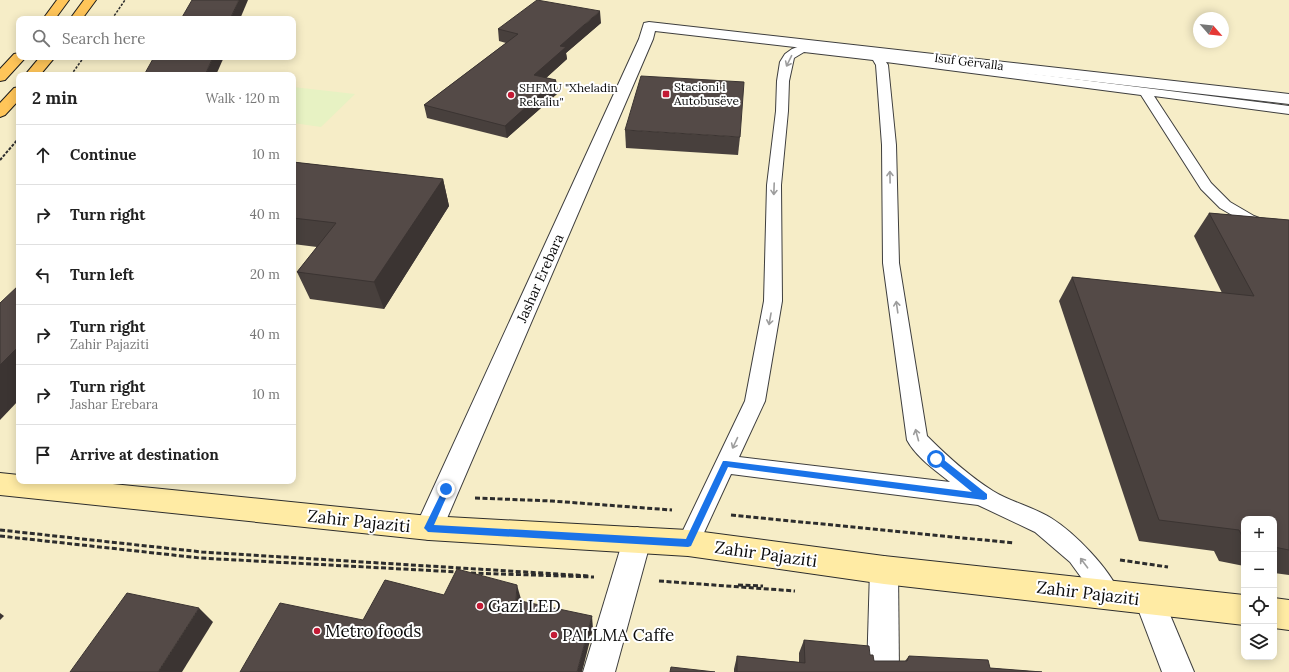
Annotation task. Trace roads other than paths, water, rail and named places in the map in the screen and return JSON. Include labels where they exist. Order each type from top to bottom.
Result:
[{"type":"main road","points":[[51,16],[63,0]]},
{"type":"main road","points":[[78,16],[90,0]]},
{"type":"main road","points":[[0,77],[16,60]]},
{"type":"main road","points":[[35,72],[45,60]]},
{"type":"main road","points":[[0,112],[16,94]]},
{"type":"main road","name":"Zahir Pajaziti","points":[[0,484],[428,528],[688,543],[884,570],[1108,594],[1150,601],[1241,610]]},
{"type":"main road","points":[[1277,613],[1289,615]]},
{"type":"street","name":"Isuf Gërvalla","points":[[648,26],[1289,99]]},
{"type":"street","name":"Jashar Erebara","points":[[428,528],[646,39],[648,26]]},
{"type":"street","points":[[599,672],[637,540]]},
{"type":"street","points":[[883,672],[884,570]]},
{"type":"street","points":[[1150,601],[1178,672]]},
{"type":"lane","points":[[688,543],[755,401],[773,301],[774,186],[786,62],[789,56],[804,48],[1289,110]]},
{"type":"lane","points":[[877,58],[882,65],[890,145],[891,263],[917,440],[936,459],[984,496],[1043,525],[1078,554],[1108,594]]},
{"type":"lane","points":[[1145,92],[1206,186],[1225,205],[1249,219],[1289,236]]},
{"type":"lane","points":[[726,464],[984,496]]},
{"type":"place","name":"Stacioni i Autobusëve","points":[[666,94]]},
{"type":"place","name":"SHFMU \"Xheladin Rekaliu\"","points":[[511,95]]},
{"type":"place","name":"Gazi LED","points":[[480,606]]},
{"type":"place","name":"Metro foods","points":[[317,631]]},
{"type":"place","name":"PALLMA Caffe","points":[[554,635]]}]
